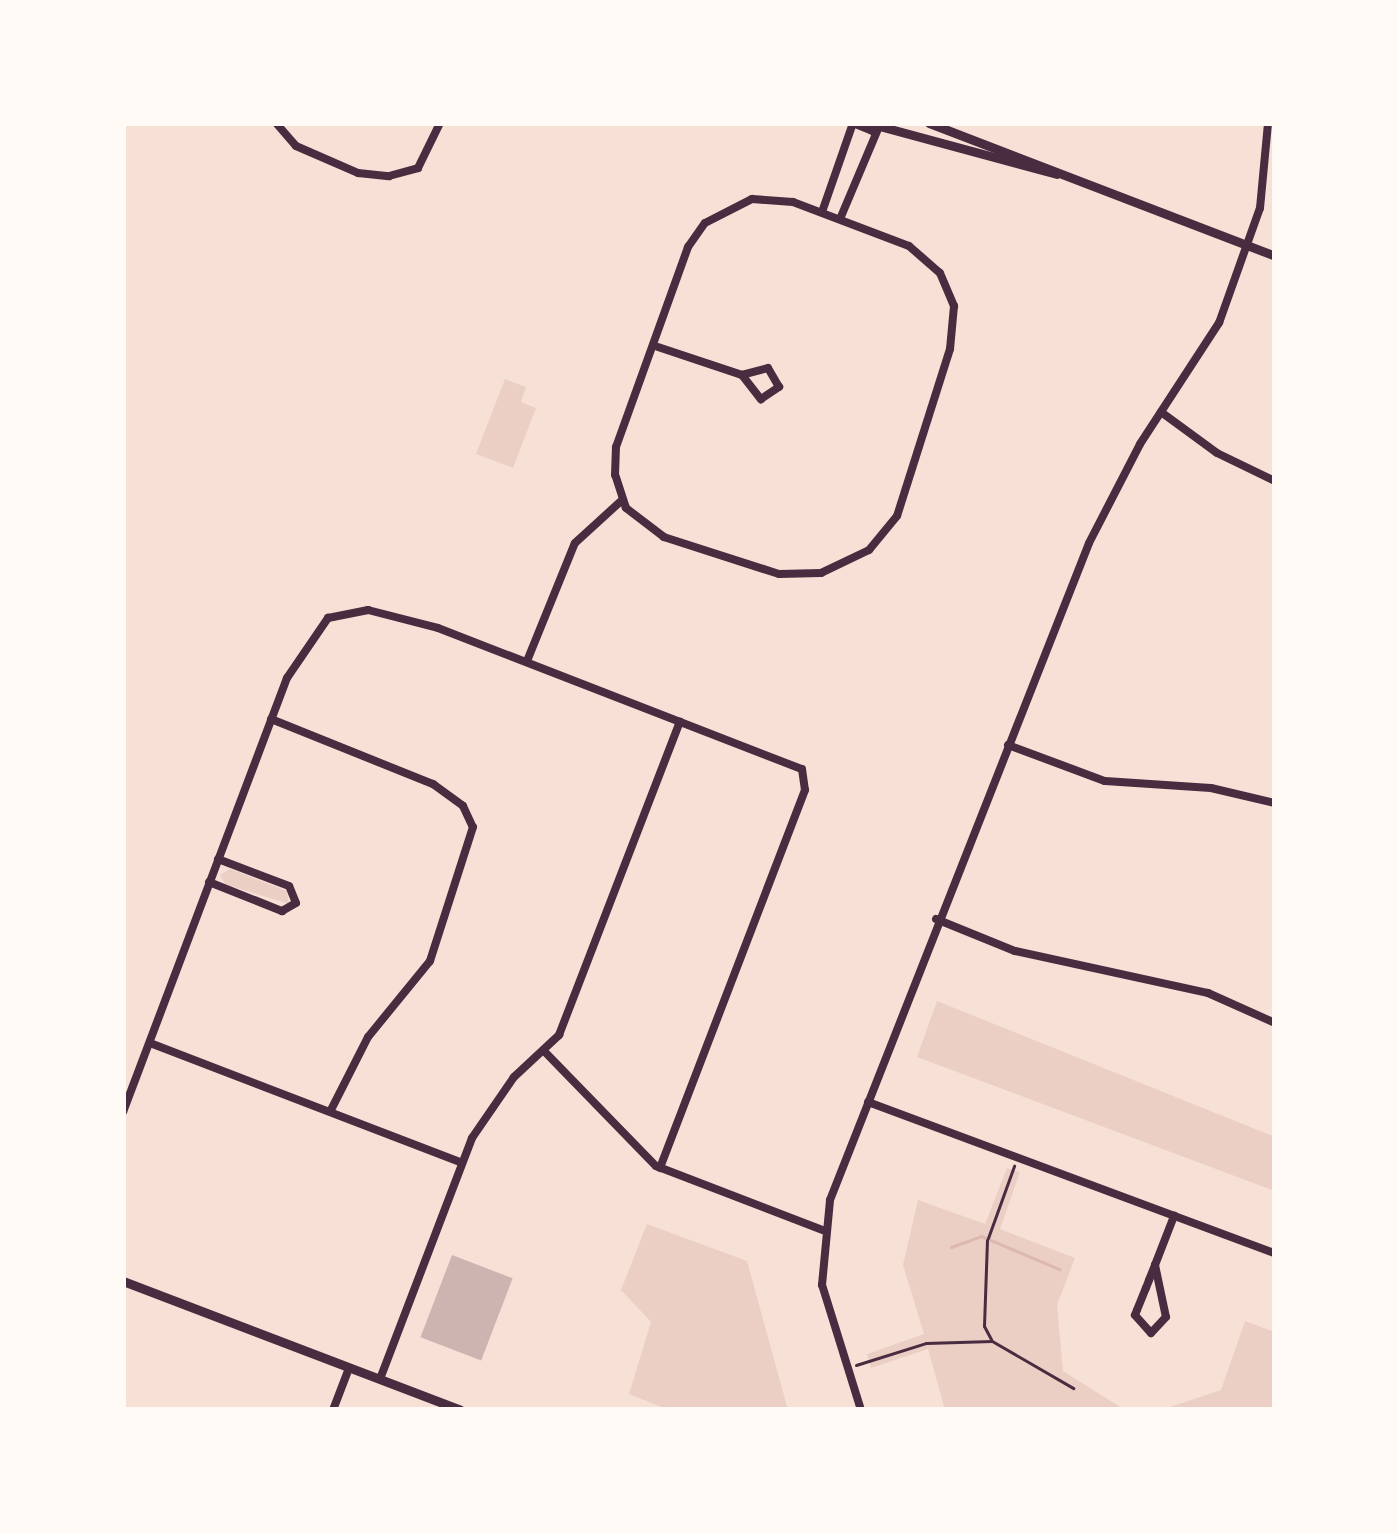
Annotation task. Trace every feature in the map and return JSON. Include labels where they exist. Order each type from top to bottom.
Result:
[{"type":"street","points":[[276,123],[296,146],[358,173],[389,176],[418,168],[440,123]]},
{"type":"street","points":[[822,212],[854,123],[883,126],[1057,174]]},
{"type":"street","points":[[929,123],[1275,256]]},
{"type":"street","points":[[840,219],[883,126]]},
{"type":"street","points":[[861,1410],[822,1285],[823,1230],[936,919],[1096,526],[1219,323],[1250,246],[1266,177],[1270,126]]},
{"type":"street","points":[[752,199],[840,219],[917,250],[944,279],[954,306],[950,349],[909,486],[885,533],[850,563],[790,575],[664,537],[622,501],[616,447],[658,347],[688,247],[705,223],[752,199]]},
{"type":"street","points":[[658,347],[742,375],[761,399],[779,387],[768,368],[742,375]]},
{"type":"street","points":[[1161,412],[1275,481]]},
{"type":"street","points":[[526,661],[575,543],[622,501]]},
{"type":"street","points":[[123,1112],[271,719],[316,631],[338,614],[368,610],[526,661],[802,769],[805,790],[660,1168]]},
{"type":"street","points":[[271,719],[433,784],[463,806],[473,827],[430,961],[368,1037],[331,1110]]},
{"type":"street","points":[[380,1379],[460,1162],[490,1107],[559,1035],[680,722]]},
{"type":"street","points":[[1008,745],[1105,781],[1211,788],[1275,801]]},
{"type":"street","points":[[209,882],[282,910],[297,900],[289,886],[218,859]]},
{"type":"street","points":[[936,919],[1015,951],[1208,994],[1275,1024]]},
{"type":"street","points":[[150,1043],[460,1162]]},
{"type":"street","points":[[545,1052],[660,1168],[823,1230]]},
{"type":"street","points":[[868,1102],[1275,1253]]},
{"type":"street","points":[[1155,1265],[1166,1317],[1150,1333],[1136,1315],[1155,1265],[1174,1216]]},
{"type":"street","points":[[123,1281],[460,1410]]},
{"type":"street","points":[[332,1410],[349,1368]]},
{"type":"path","points":[[1017,1156],[987,1239],[983,1326],[992,1341],[1072,1388]]},
{"type":"path","points":[[848,1367],[926,1342],[992,1341]]},
{"type":"shaded area","points":[[505,379],[526,387],[521,402],[536,408],[513,468],[476,454]]},
{"type":"shaded area","points":[[230,869],[287,891],[289,904],[225,884],[220,875]]},
{"type":"shaded area","points":[[937,1001],[1275,1137],[1275,1191],[917,1057]]},
{"type":"shaded area","points":[[1007,1168],[1020,1172],[1000,1229],[1075,1258],[1057,1305],[1063,1371],[1125,1410],[945,1410],[928,1349],[871,1368],[867,1354],[924,1334],[903,1265],[918,1200],[985,1224]]},
{"type":"shaded area","points":[[647,1224],[747,1261],[788,1410],[669,1410],[629,1394],[651,1322],[621,1290]]},
{"type":"shaded area","points":[[1245,1321],[1275,1332],[1275,1410],[1161,1410],[1221,1390]]},
{"type":"building","points":[[452,1255],[513,1278],[481,1360],[420,1337]]},
{"type":"waterway","points":[[951,1247],[981,1236],[1059,1269]]}]
